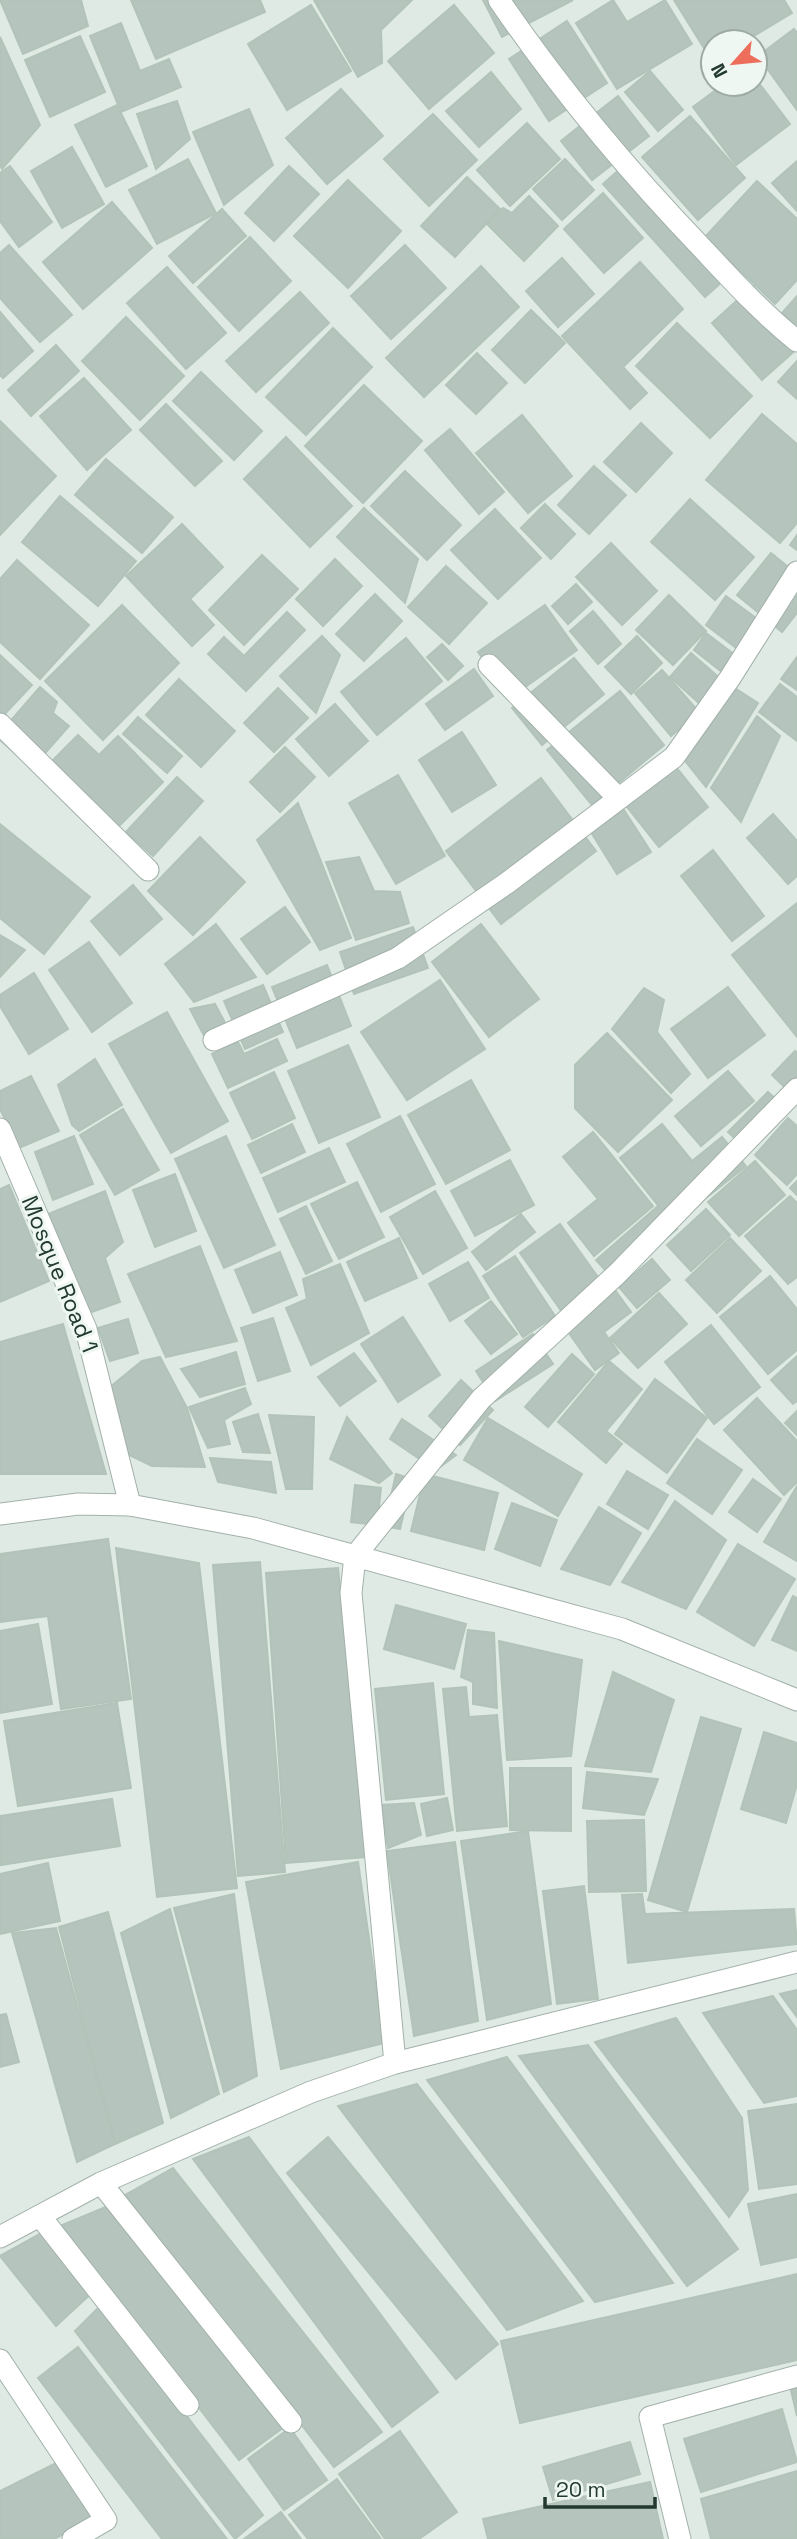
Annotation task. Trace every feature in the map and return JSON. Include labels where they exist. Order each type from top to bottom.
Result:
[{"type":"street","points":[[499,0],[528,42],[652,196],[771,320],[797,341]]},
{"type":"street","points":[[214,1040],[398,958],[507,883],[674,757],[730,678],[797,572]]},
{"type":"street","points":[[489,664],[618,798]]},
{"type":"street","points":[[0,724],[148,870]]},
{"type":"street","points":[[395,2063],[351,1593],[355,1556],[481,1399],[617,1274],[797,1089]]},
{"type":"street","name":"Mosque Road 1","points":[[0,1129],[86,1329],[130,1505]]},
{"type":"street","points":[[0,1514],[78,1504],[130,1505],[253,1528],[622,1629],[797,1700]]},
{"type":"street","points":[[0,2236],[102,2183],[311,2092],[395,2063],[797,1962]]},
{"type":"street","points":[[102,2183],[291,2422]]},
{"type":"street","points":[[40,2216],[187,2406]]},
{"type":"street","points":[[0,2360],[106,2520],[73,2539]]},
{"type":"street","points":[[680,2539],[650,2417],[797,2376]]},
{"type":"building","points":[[0,0],[81,0],[88,26],[23,54]]},
{"type":"building","points":[[131,0],[260,0],[265,12],[156,59]]},
{"type":"building","points":[[314,0],[412,0],[381,30],[382,63],[358,77]]},
{"type":"building","points":[[483,0],[573,0],[502,37]]},
{"type":"building","points":[[613,0],[627,22],[665,0],[692,44],[617,89],[576,23]]},
{"type":"building","points":[[674,0],[784,0],[792,13],[767,28],[699,28],[699,40]]},
{"type":"building","points":[[311,5],[351,71],[287,110],[248,44]]},
{"type":"building","points":[[454,5],[494,53],[429,109],[388,61]]},
{"type":"building","points":[[567,21],[607,83],[549,121],[509,59]]},
{"type":"building","points":[[121,23],[140,71],[169,59],[181,87],[121,112],[90,36]]},
{"type":"building","points":[[794,29],[797,33],[797,110],[769,71],[769,48]]},
{"type":"building","points":[[80,36],[105,92],[50,117],[25,60]]},
{"type":"building","points":[[0,37],[40,125],[2,169],[0,165]]},
{"type":"building","points":[[650,71],[683,110],[658,131],[625,92]]},
{"type":"building","points":[[491,72],[521,109],[479,147],[446,111]]},
{"type":"building","points":[[341,89],[383,136],[327,184],[286,138]]},
{"type":"building","points":[[618,96],[649,136],[592,180],[561,141]]},
{"type":"building","points":[[769,96],[790,124],[736,165],[693,107],[705,98]]},
{"type":"building","points":[[177,101],[190,139],[156,169],[137,114]]},
{"type":"building","points":[[117,105],[147,166],[106,187],[75,125]]},
{"type":"building","points":[[249,109],[273,165],[224,205],[193,132]]},
{"type":"building","points":[[433,114],[477,160],[429,206],[384,159]]},
{"type":"building","points":[[690,116],[745,178],[698,220],[642,157]]},
{"type":"building","points":[[527,123],[560,159],[510,206],[477,170]]},
{"type":"building","points":[[72,147],[104,204],[62,228],[31,171]]},
{"type":"building","points":[[188,159],[216,213],[157,244],[129,190]]},
{"type":"building","points":[[565,159],[594,190],[562,220],[533,189]]},
{"type":"building","points":[[631,159],[733,272],[705,297],[603,184]]},
{"type":"building","points":[[797,161],[797,211],[772,183]]},
{"type":"building","points":[[10,166],[52,222],[19,247],[0,221],[0,173]]},
{"type":"building","points":[[289,166],[319,194],[274,241],[245,213]]},
{"type":"building","points":[[467,177],[500,209],[455,257],[421,226]]},
{"type":"building","points":[[348,180],[401,231],[348,288],[294,236]]},
{"type":"building","points":[[757,181],[797,219],[797,280],[775,304],[705,237]]},
{"type":"building","points":[[603,193],[643,238],[604,273],[564,229]]},
{"type":"building","points":[[529,196],[558,226],[524,261],[487,224],[503,208],[512,213]]},
{"type":"building","points":[[112,202],[152,248],[83,309],[43,262]]},
{"type":"building","points":[[222,209],[246,236],[193,283],[169,256]]},
{"type":"building","points":[[250,237],[291,281],[239,331],[198,287]]},
{"type":"building","points":[[9,245],[72,315],[40,342],[0,298],[0,253]]},
{"type":"building","points":[[405,245],[446,288],[391,339],[351,296]]},
{"type":"building","points":[[562,258],[594,294],[558,327],[526,291]]},
{"type":"building","points":[[640,262],[683,309],[623,367],[647,393],[630,409],[562,336]]},
{"type":"building","points":[[481,266],[519,307],[424,397],[386,358]]},
{"type":"building","points":[[167,267],[226,333],[186,369],[127,303]]},
{"type":"building","points":[[753,286],[797,335],[797,349],[762,380],[712,323]]},
{"type":"building","points":[[300,292],[329,323],[256,392],[226,361]]},
{"type":"building","points":[[797,296],[797,325],[782,313]]},
{"type":"building","points":[[531,310],[565,343],[525,383],[492,350]]},
{"type":"building","points":[[0,312],[33,351],[3,378],[0,375]]},
{"type":"building","points":[[126,317],[184,376],[140,420],[82,361]]},
{"type":"building","points":[[677,323],[752,396],[710,438],[636,366]]},
{"type":"building","points":[[333,328],[372,367],[306,435],[266,397]]},
{"type":"building","points":[[56,345],[79,371],[31,416],[8,390]]},
{"type":"building","points":[[477,353],[507,383],[476,414],[446,385]]},
{"type":"building","points":[[797,361],[797,399],[778,382]]},
{"type":"building","points":[[201,372],[262,431],[234,460],[173,401]]},
{"type":"building","points":[[84,378],[131,430],[87,470],[40,416]]},
{"type":"building","points":[[364,385],[422,441],[363,503],[305,446]]},
{"type":"building","points":[[166,404],[222,461],[195,486],[140,430]]},
{"type":"building","points":[[762,414],[797,444],[797,523],[780,543],[706,480]]},
{"type":"building","points":[[522,415],[572,476],[528,513],[476,453]]},
{"type":"building","points":[[0,421],[56,476],[0,535]]},
{"type":"building","points":[[641,423],[672,453],[636,492],[604,462]]},
{"type":"building","points":[[450,429],[504,492],[479,514],[425,450]]},
{"type":"building","points":[[286,437],[352,506],[310,547],[244,479]]},
{"type":"building","points":[[106,459],[173,517],[142,553],[75,495]]},
{"type":"building","points":[[594,466],[626,495],[589,534],[558,505]]},
{"type":"building","points":[[405,471],[461,525],[427,560],[371,506]]},
{"type":"building","points":[[60,496],[136,561],[98,606],[22,542]]},
{"type":"building","points":[[690,499],[754,557],[715,600],[651,542]]},
{"type":"building","points":[[545,504],[575,534],[551,559],[521,528]]},
{"type":"building","points":[[364,508],[418,559],[405,603],[337,537]]},
{"type":"building","points":[[495,509],[541,558],[498,599],[451,550]]},
{"type":"building","points":[[182,524],[223,567],[190,599],[214,625],[192,646],[126,576]]},
{"type":"building","points":[[797,535],[797,550],[790,545]]},
{"type":"building","points":[[611,543],[657,591],[622,625],[576,577]]},
{"type":"building","points":[[771,553],[797,574],[797,613],[782,632],[737,595]]},
{"type":"building","points":[[262,555],[298,589],[244,645],[209,610]]},
{"type":"building","points":[[335,559],[362,586],[323,626],[296,599]]},
{"type":"building","points":[[17,560],[89,625],[40,679],[0,642],[0,579]]},
{"type":"building","points":[[446,566],[487,603],[449,644],[408,607]]},
{"type":"building","points":[[576,584],[592,602],[568,624],[552,606]]},
{"type":"building","points":[[375,594],[402,621],[364,661],[336,634]]},
{"type":"building","points":[[669,595],[706,631],[673,665],[636,630]]},
{"type":"building","points":[[726,596],[760,621],[739,650],[706,625]]},
{"type":"building","points":[[122,605],[179,663],[103,740],[45,681]]},
{"type":"building","points":[[545,605],[577,650],[511,697],[478,652]]},
{"type":"building","points":[[593,611],[621,644],[598,664],[570,631]]},
{"type":"building","points":[[287,612],[305,630],[246,691],[208,654],[224,637],[244,656]]},
{"type":"building","points":[[706,633],[735,655],[722,672],[694,650]]},
{"type":"building","points":[[322,636],[340,655],[316,713],[280,676]]},
{"type":"building","points":[[637,636],[662,663],[631,694],[605,667]]},
{"type":"building","points":[[406,638],[442,681],[377,735],[341,692]]},
{"type":"building","points":[[442,644],[463,666],[448,680],[427,657]]},
{"type":"building","points":[[691,653],[722,680],[700,704],[670,677]]},
{"type":"building","points":[[0,655],[32,685],[0,719]]},
{"type":"building","points":[[797,657],[797,690],[781,679]]},
{"type":"building","points":[[574,658],[604,694],[542,745],[512,708]]},
{"type":"building","points":[[474,669],[493,696],[445,730],[426,704]]},
{"type":"building","points":[[662,670],[699,712],[671,736],[635,693]]},
{"type":"building","points":[[179,679],[235,731],[201,767],[146,715]]},
{"type":"building","points":[[727,683],[758,703],[706,787],[682,757]]},
{"type":"building","points":[[780,684],[797,697],[797,741],[759,712]]},
{"type":"building","points":[[40,687],[57,702],[53,713],[69,726],[32,768],[0,740],[0,733]]},
{"type":"building","points":[[278,688],[308,718],[274,752],[244,723]]},
{"type":"building","points":[[620,691],[664,745],[592,805],[547,750]]},
{"type":"building","points":[[335,704],[368,741],[329,776],[296,739]]},
{"type":"building","points":[[757,716],[780,736],[741,822],[711,788]]},
{"type":"building","points":[[138,717],[182,756],[167,773],[123,734]]},
{"type":"building","points":[[462,732],[496,785],[452,812],[419,760]]},
{"type":"building","points":[[78,735],[99,755],[118,736],[163,782],[118,827],[52,761]]},
{"type":"building","points":[[285,747],[315,777],[280,812],[250,782]]},
{"type":"building","points":[[672,762],[708,807],[659,847],[623,802]]},
{"type":"building","points":[[398,775],[445,856],[396,884],[349,803]]},
{"type":"building","points":[[177,777],[203,801],[153,856],[126,832]]},
{"type":"building","points":[[541,778],[596,851],[501,924],[446,851]]},
{"type":"building","points":[[298,803],[351,938],[320,950],[257,840]]},
{"type":"building","points":[[624,810],[651,852],[617,874],[591,832]]},
{"type":"building","points":[[773,814],[797,841],[797,876],[788,884],[747,838]]},
{"type":"building","points":[[0,824],[90,897],[44,954],[0,918]]},
{"type":"building","points":[[200,837],[245,882],[193,935],[148,891]]},
{"type":"building","points":[[713,850],[764,916],[732,941],[681,876]]},
{"type":"building","points":[[359,857],[374,891],[400,892],[409,923],[356,940],[326,862]]},
{"type":"building","points":[[133,885],[162,919],[120,955],[91,921]]},
{"type":"building","points":[[797,903],[797,1037],[732,955]]},
{"type":"building","points":[[285,907],[310,942],[267,974],[241,939]]},
{"type":"building","points":[[216,924],[256,977],[194,1002],[165,964]]},
{"type":"building","points":[[481,924],[539,999],[489,1037],[432,962]]},
{"type":"building","points":[[413,927],[428,968],[354,994],[340,952]]},
{"type":"building","points":[[0,935],[25,950],[0,977]]},
{"type":"building","points":[[89,942],[132,1003],[92,1032],[49,970]]},
{"type":"building","points":[[327,965],[351,1026],[297,1048],[272,987]]},
{"type":"building","points":[[34,973],[68,1029],[29,1054],[0,1006],[0,995]]},
{"type":"building","points":[[440,980],[485,1049],[407,1100],[361,1032]]},
{"type":"building","points":[[263,985],[283,1032],[245,1049],[224,1001]]},
{"type":"building","points":[[728,987],[765,1035],[708,1078],[671,1029]]},
{"type":"building","points":[[644,988],[664,1000],[657,1032],[690,1074],[671,1093],[612,1029]]},
{"type":"building","points":[[215,1004],[232,1036],[210,1047],[190,1009]]},
{"type":"building","points":[[167,1012],[228,1121],[171,1153],[109,1044]]},
{"type":"building","points":[[607,1033],[672,1100],[618,1152],[575,1108],[575,1065]]},
{"type":"building","points":[[277,1039],[287,1061],[228,1088],[212,1054],[238,1042],[244,1054]]},
{"type":"building","points":[[348,1045],[380,1117],[319,1143],[288,1071]]},
{"type":"building","points":[[795,1051],[797,1053],[797,1099],[772,1075]]},
{"type":"building","points":[[95,1059],[122,1105],[79,1131],[72,1125],[58,1085]]},
{"type":"building","points":[[728,1071],[754,1101],[701,1146],[675,1116]]},
{"type":"building","points":[[274,1072],[295,1118],[252,1139],[230,1093]]},
{"type":"building","points":[[31,1076],[59,1131],[19,1148],[0,1109],[0,1091]]},
{"type":"building","points":[[471,1080],[510,1150],[446,1184],[408,1115]]},
{"type":"building","points":[[768,1092],[789,1111],[749,1152],[728,1132]]},
{"type":"building","points":[[123,1109],[159,1170],[115,1195],[80,1135]]},
{"type":"building","points":[[400,1116],[435,1184],[381,1212],[347,1144]]},
{"type":"building","points":[[788,1118],[797,1126],[797,1174],[787,1185],[755,1155]]},
{"type":"building","points":[[292,1124],[305,1152],[261,1173],[248,1145]]},
{"type":"building","points":[[662,1124],[692,1161],[722,1137],[746,1166],[673,1224],[620,1158]]},
{"type":"building","points":[[593,1132],[653,1206],[594,1256],[568,1223],[598,1199],[563,1157]]},
{"type":"building","points":[[74,1136],[93,1184],[53,1200],[35,1152]]},
{"type":"building","points":[[226,1136],[275,1245],[224,1268],[175,1159]]},
{"type":"building","points":[[329,1148],[345,1182],[278,1212],[263,1178]]},
{"type":"building","points":[[510,1160],[534,1205],[475,1236],[451,1191]]},
{"type":"building","points":[[755,1161],[785,1195],[739,1236],[708,1202]]},
{"type":"building","points":[[175,1174],[196,1231],[155,1247],[133,1190]]},
{"type":"building","points":[[797,1181],[797,1195],[790,1188]]},
{"type":"building","points":[[357,1182],[384,1237],[339,1259],[311,1204]]},
{"type":"building","points":[[9,1185],[49,1281],[0,1302],[0,1189]]},
{"type":"building","points":[[105,1191],[123,1242],[105,1258],[120,1302],[89,1313],[48,1214]]},
{"type":"building","points":[[435,1191],[467,1248],[423,1274],[390,1217]]},
{"type":"building","points":[[790,1196],[797,1203],[797,1277],[788,1284],[745,1236]]},
{"type":"building","points":[[306,1206],[332,1261],[306,1274],[280,1219]]},
{"type":"building","points":[[658,1206],[677,1229],[616,1282],[596,1260]]},
{"type":"building","points":[[706,1209],[730,1235],[691,1271],[667,1245]]},
{"type":"building","points":[[521,1214],[535,1232],[486,1270],[472,1252]]},
{"type":"building","points":[[560,1224],[605,1287],[565,1316],[520,1253]]},
{"type":"building","points":[[399,1238],[417,1278],[365,1301],[347,1262]]},
{"type":"building","points":[[730,1238],[761,1271],[717,1313],[686,1280]]},
{"type":"building","points":[[200,1246],[237,1341],[166,1357],[128,1274]]},
{"type":"building","points":[[280,1252],[297,1295],[253,1313],[235,1270]]},
{"type":"building","points":[[515,1256],[555,1316],[523,1337],[483,1276]]},
{"type":"building","points":[[652,1259],[670,1280],[637,1308],[619,1287]]},
{"type":"building","points":[[468,1262],[489,1298],[450,1321],[429,1284]]},
{"type":"building","points":[[340,1264],[369,1333],[311,1365],[286,1308],[307,1299],[303,1279]]},
{"type":"building","points":[[770,1276],[797,1309],[797,1350],[768,1374],[720,1317]]},
{"type":"building","points":[[615,1290],[631,1312],[604,1332],[619,1353],[595,1370],[564,1326]]},
{"type":"building","points":[[659,1293],[687,1324],[638,1368],[610,1338]]},
{"type":"building","points":[[491,1301],[517,1334],[491,1354],[465,1321]]},
{"type":"building","points":[[403,1317],[440,1375],[398,1402],[361,1344]]},
{"type":"building","points":[[273,1318],[290,1371],[258,1381],[241,1328]]},
{"type":"building","points":[[128,1319],[138,1353],[110,1361],[98,1328]]},
{"type":"building","points":[[63,1324],[106,1474],[0,1474],[0,1342]]},
{"type":"building","points":[[711,1325],[760,1387],[714,1424],[665,1362]]},
{"type":"building","points":[[533,1334],[553,1364],[495,1401],[476,1371]]},
{"type":"building","points":[[236,1352],[245,1384],[200,1397],[181,1369]]},
{"type":"building","points":[[354,1353],[376,1381],[340,1406],[318,1377]]},
{"type":"building","points":[[572,1354],[594,1374],[548,1427],[525,1407]]},
{"type":"building","points":[[797,1356],[797,1401],[793,1404],[771,1380]]},
{"type":"building","points":[[160,1357],[187,1408],[205,1467],[152,1466],[123,1452],[109,1388],[142,1361]]},
{"type":"building","points":[[609,1361],[642,1389],[606,1431],[622,1444],[606,1463],[558,1422]]},
{"type":"building","points":[[655,1379],[707,1418],[667,1473],[615,1434]]},
{"type":"building","points":[[461,1380],[493,1410],[460,1445],[429,1416]]},
{"type":"building","points":[[245,1388],[251,1404],[224,1420],[230,1444],[208,1448],[189,1407]]},
{"type":"building","points":[[757,1398],[797,1441],[797,1482],[784,1495],[724,1430]]},
{"type":"building","points":[[797,1411],[797,1435],[785,1423]]},
{"type":"building","points":[[258,1414],[270,1453],[243,1452],[233,1422]]},
{"type":"building","points":[[269,1415],[314,1417],[312,1489],[286,1489]]},
{"type":"building","points":[[347,1417],[392,1473],[379,1483],[330,1459]]},
{"type":"building","points":[[488,1418],[582,1474],[558,1516],[464,1460]]},
{"type":"building","points":[[402,1419],[456,1455],[436,1470],[390,1439]]},
{"type":"building","points":[[697,1439],[742,1470],[712,1514],[667,1483]]},
{"type":"building","points":[[210,1458],[271,1462],[276,1493],[218,1482]]},
{"type":"building","points":[[627,1471],[668,1495],[648,1529],[607,1504]]},
{"type":"building","points":[[396,1474],[412,1479],[400,1529],[384,1526]]},
{"type":"building","points":[[425,1474],[498,1493],[484,1550],[411,1531]]},
{"type":"building","points":[[753,1479],[781,1499],[757,1532],[729,1512]]},
{"type":"building","points":[[355,1485],[381,1488],[377,1525],[351,1522]]},
{"type":"building","points":[[797,1486],[797,1561],[764,1542]]},
{"type":"building","points":[[675,1501],[726,1540],[686,1609],[622,1582]]},
{"type":"building","points":[[512,1503],[557,1520],[540,1566],[495,1549]]},
{"type":"building","points":[[599,1507],[641,1533],[610,1585],[561,1569]]},
{"type":"building","points":[[108,1539],[131,1699],[61,1709],[48,1616],[0,1622],[0,1554]]},
{"type":"building","points":[[738,1544],[795,1579],[754,1646],[697,1612]]},
{"type":"building","points":[[116,1548],[199,1563],[237,1888],[157,1897]]},
{"type":"building","points":[[260,1562],[285,1872],[238,1876],[213,1565]]},
{"type":"building","points":[[338,1568],[367,1857],[286,1863],[266,1573]]},
{"type":"building","points":[[793,1596],[797,1598],[797,1651],[772,1640]]},
{"type":"building","points":[[396,1605],[466,1624],[454,1669],[384,1649]]},
{"type":"building","points":[[38,1624],[52,1704],[0,1713],[0,1631]]},
{"type":"building","points":[[468,1630],[494,1633],[497,1708],[473,1704],[473,1682],[461,1677]]},
{"type":"building","points":[[499,1641],[582,1660],[571,1756],[507,1760]]},
{"type":"building","points":[[613,1672],[674,1700],[651,1772],[585,1766]]},
{"type":"building","points":[[433,1683],[444,1794],[386,1800],[375,1689]]},
{"type":"building","points":[[466,1687],[469,1717],[497,1715],[507,1826],[457,1831],[443,1689]]},
{"type":"building","points":[[117,1703],[131,1788],[18,1806],[4,1721]]},
{"type":"building","points":[[701,1717],[741,1729],[687,1912],[648,1900]]},
{"type":"building","points":[[764,1732],[797,1743],[797,1784],[786,1823],[741,1809]]},
{"type":"building","points":[[510,1768],[571,1768],[571,1831],[510,1830]]},
{"type":"building","points":[[587,1772],[658,1779],[644,1815],[583,1808]]},
{"type":"building","points":[[447,1798],[453,1830],[427,1836],[421,1804]]},
{"type":"building","points":[[112,1799],[120,1846],[1,1865],[0,1816]]},
{"type":"building","points":[[414,1803],[421,1835],[388,1848],[381,1805]]},
{"type":"building","points":[[644,1820],[646,1891],[589,1892],[587,1821]]},
{"type":"building","points":[[528,1831],[551,2004],[487,2020],[461,1841]]},
{"type":"building","points":[[455,1842],[478,2021],[414,2036],[387,1851]]},
{"type":"building","points":[[358,1862],[384,2043],[281,2069],[246,1882]]},
{"type":"building","points":[[48,1863],[60,1921],[0,1934],[0,1874]]},
{"type":"building","points":[[584,1886],[598,1999],[557,2004],[543,1891]]},
{"type":"building","points":[[234,1894],[257,2076],[224,2092],[174,1908]]},
{"type":"building","points":[[642,1894],[645,1914],[794,1909],[797,1944],[628,1963],[622,1895]]},
{"type":"building","points":[[170,1909],[219,2094],[171,2118],[121,1933]]},
{"type":"building","points":[[108,1912],[163,2123],[115,2144],[59,1927]]},
{"type":"building","points":[[56,1928],[115,2144],[77,2162],[12,1933]]},
{"type":"building","points":[[797,1990],[797,2017],[780,1994]]},
{"type":"building","points":[[773,1996],[797,2030],[797,2096],[764,2103],[703,2013]]},
{"type":"building","points":[[6,2014],[19,2062],[0,2067],[0,2015]]},
{"type":"building","points":[[676,2018],[742,2118],[748,2190],[729,2217],[595,2042]]},
{"type":"building","points":[[588,2045],[738,2249],[687,2286],[519,2056]]},
{"type":"building","points":[[507,2057],[673,2283],[595,2302],[427,2080]]},
{"type":"building","points":[[417,2084],[583,2301],[507,2330],[338,2106]]},
{"type":"building","points":[[797,2104],[797,2184],[759,2189],[748,2111]]},
{"type":"building","points":[[249,2137],[438,2392],[392,2427],[193,2159]]},
{"type":"building","points":[[328,2137],[498,2344],[456,2379],[287,2173]]},
{"type":"building","points":[[173,2168],[382,2432],[334,2467],[125,2195]]},
{"type":"building","points":[[797,2194],[797,2257],[761,2265],[748,2204]]},
{"type":"building","points":[[113,2204],[284,2427],[239,2460],[60,2226]]},
{"type":"building","points":[[45,2231],[93,2292],[56,2326],[0,2256]]},
{"type":"building","points":[[797,2274],[797,2360],[520,2423],[501,2341]]},
{"type":"building","points":[[101,2305],[263,2515],[235,2539],[75,2331]]},
{"type":"building","points":[[78,2347],[227,2539],[162,2539],[38,2378]]},
{"type":"building","points":[[797,2384],[797,2416],[790,2386]]},
{"type":"building","points":[[782,2409],[797,2462],[701,2492],[684,2439]]},
{"type":"building","points":[[290,2428],[327,2480],[284,2510],[248,2459]]},
{"type":"building","points":[[400,2431],[457,2512],[419,2539],[385,2539],[339,2474]]},
{"type":"building","points":[[630,2442],[640,2474],[553,2500],[543,2467]]},
{"type":"building","points":[[60,2461],[91,2520],[54,2539],[0,2539],[0,2491]]},
{"type":"building","points":[[797,2471],[797,2539],[711,2539],[701,2499]]},
{"type":"building","points":[[337,2479],[381,2539],[308,2539],[289,2515]]},
{"type":"building","points":[[650,2482],[663,2539],[488,2539],[483,2519]]},
{"type":"building","points":[[281,2512],[301,2539],[244,2539]]}]
